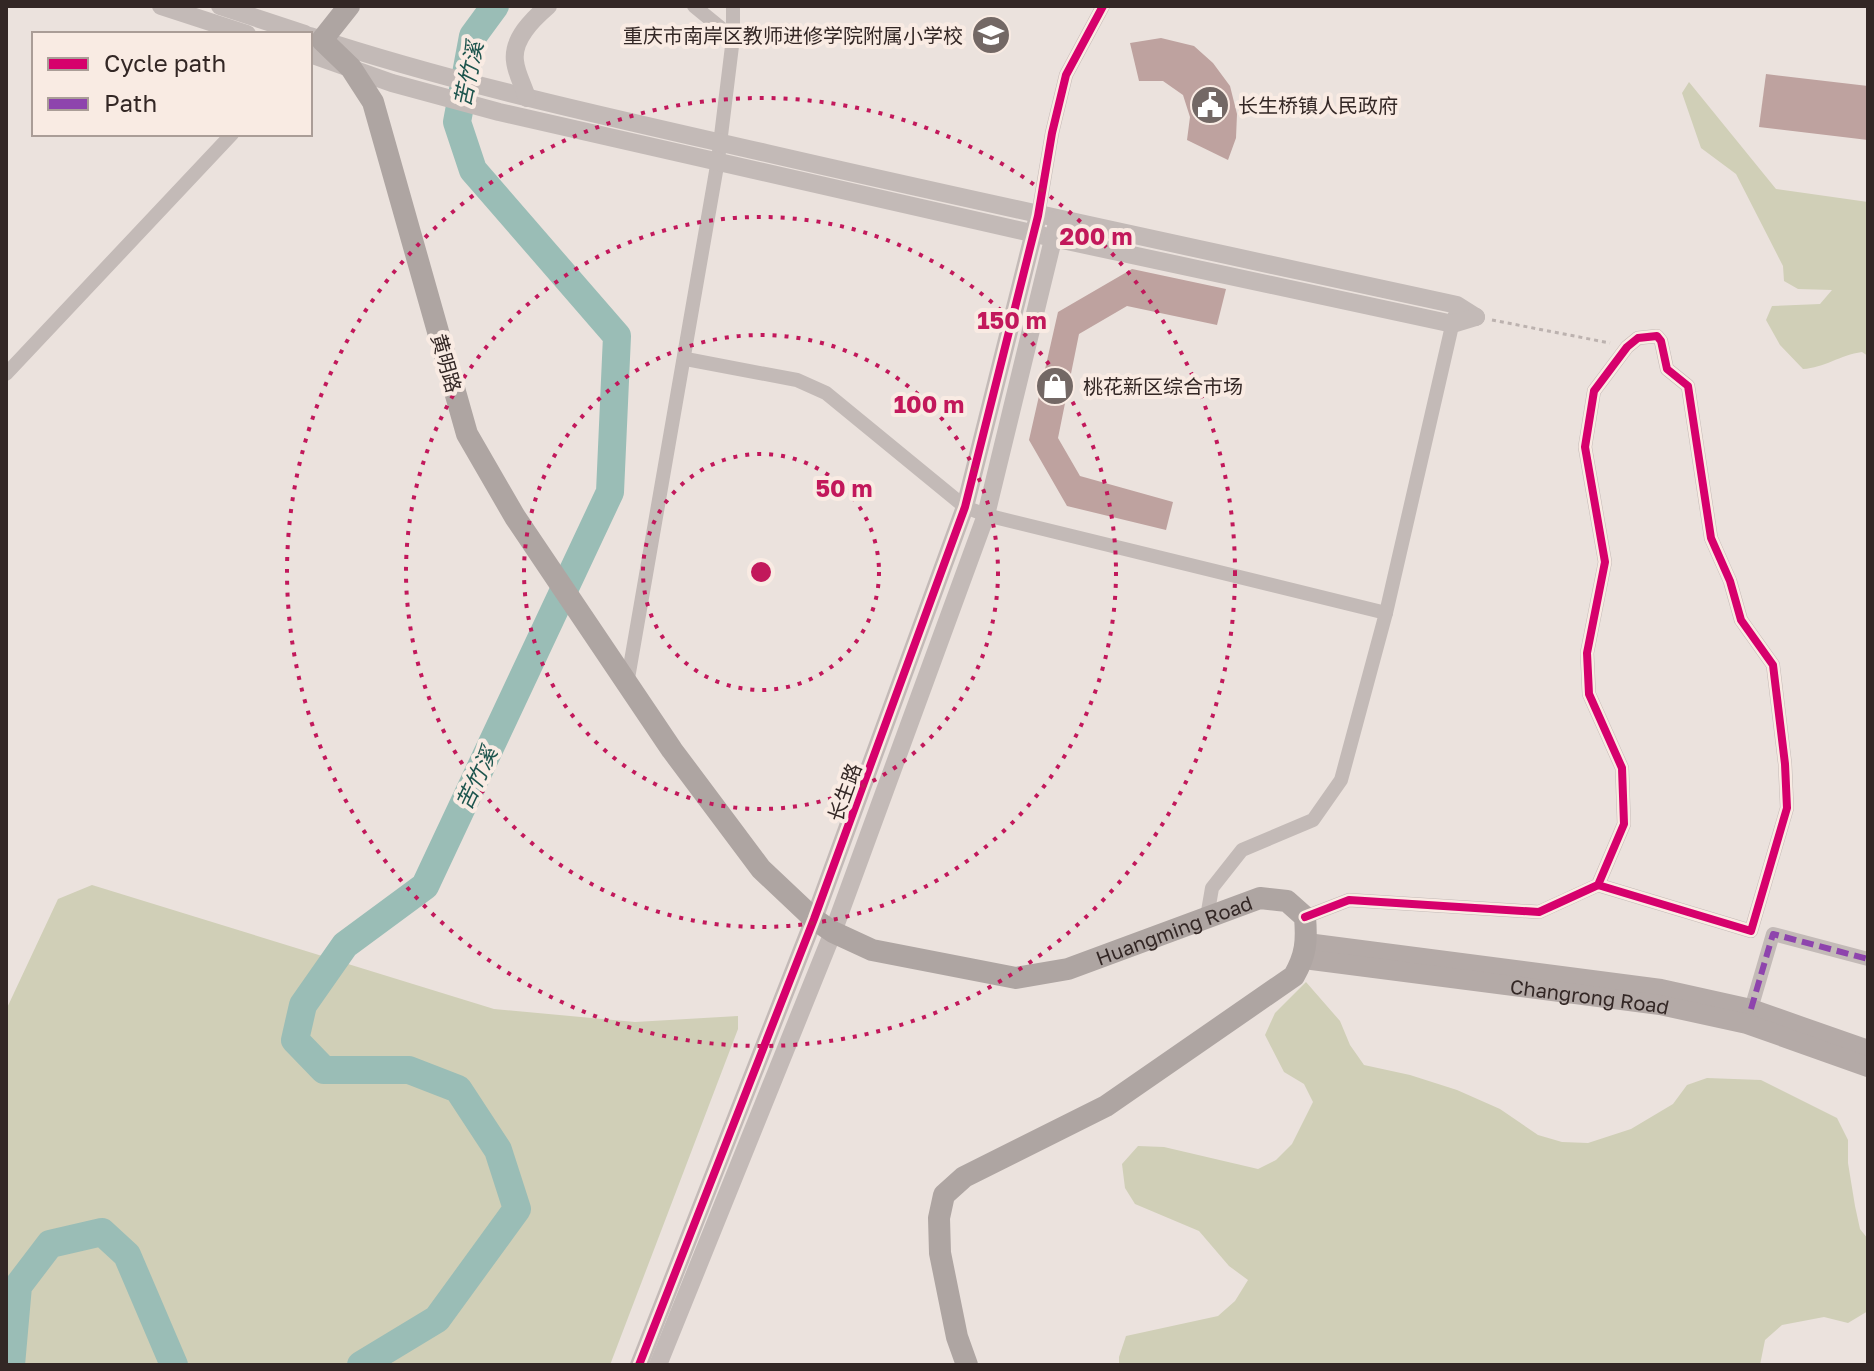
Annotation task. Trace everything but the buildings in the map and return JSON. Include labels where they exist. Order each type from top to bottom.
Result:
[{"type":"highway","points":[[312,42],[346,8]]},
{"type":"highway","name":"黄明路","points":[[312,44],[351,68],[373,102],[467,434],[515,517],[622,676]]},
{"type":"highway","name":"Huangming Road","points":[[622,676],[672,750],[761,869],[814,919],[833,932],[872,950],[1016,978],[1068,969],[1260,898],[1287,901],[1305,917]]},
{"type":"highway","points":[[967,1365],[957,1337],[940,1253],[939,1218],[944,1195],[964,1177],[1106,1106],[1294,976],[1305,951],[1305,917]]},
{"type":"main road","name":"Changrong Road","points":[[1305,951],[1661,989],[1751,1009],[1868,1050]]},
{"type":"main road","name":"Changrong Road","points":[[1305,951],[1660,1005],[1747,1024],[1868,1067]]},
{"type":"street","points":[[161,6],[241,32]]},
{"type":"street","points":[[220,6],[284,32]]},
{"type":"street","points":[[527,98],[515,60],[517,44],[532,19],[548,6]]},
{"type":"street","points":[[694,6],[733,38]]},
{"type":"street","points":[[622,676],[686,359],[720,151],[733,38],[733,6]]},
{"type":"street","points":[[1035,224],[1066,75],[1103,6]]},
{"type":"street","points":[[312,43],[502,90],[720,151],[1035,224],[1053,238],[1476,317]]},
{"type":"street","points":[[351,68],[392,83],[499,112],[720,151]]},
{"type":"street","points":[[6,374],[230,136]]},
{"type":"street","points":[[1035,224],[1058,219],[1455,314]]},
{"type":"street","name":"长生路","points":[[658,1365],[833,932],[986,515],[1058,219]]},
{"type":"street","name":"长生路","points":[[639,1365],[814,919],[965,507],[1035,224]]},
{"type":"street","points":[[1207,917],[1212,888],[1242,850],[1313,820],[1341,780],[1386,613],[1455,314]]},
{"type":"street","points":[[1305,917],[1349,900],[1539,912],[1598,885],[1751,931],[1787,808],[1773,665],[1741,620],[1730,581],[1711,538],[1688,386],[1667,369],[1657,336],[1638,338],[1627,347],[1594,391],[1585,447],[1605,562],[1587,653],[1589,694],[1622,768],[1624,824],[1598,885]]},
{"type":"street","points":[[686,359],[797,380],[826,393],[965,507],[986,515],[1386,613]]},
{"type":"street","points":[[1751,1009],[1773,934],[1868,959]]},
{"type":"path","points":[[1476,317],[1627,347]]},
{"type":"green space","points":[[1689,82],[1776,189],[1868,202],[1868,356],[1862,352],[1803,369],[1780,345],[1766,320],[1772,306],[1820,304],[1832,290],[1798,289],[1784,281],[1783,266],[1736,174],[1701,148],[1682,93]]},
{"type":"green space","points":[[92,885],[494,1009],[635,1022],[738,1016],[738,1029],[610,1365],[6,1365],[6,1010],[58,899]]},
{"type":"green space","points":[[1306,982],[1340,1021],[1350,1045],[1364,1065],[1457,1090],[1500,1109],[1538,1135],[1562,1142],[1588,1143],[1631,1129],[1673,1104],[1687,1085],[1707,1078],[1761,1080],[1837,1118],[1848,1140],[1848,1163],[1860,1229],[1868,1239],[1868,1311],[1848,1323],[1824,1317],[1782,1325],[1765,1340],[1760,1365],[1119,1365],[1126,1336],[1218,1316],[1235,1301],[1248,1280],[1229,1266],[1199,1231],[1135,1204],[1125,1188],[1122,1164],[1138,1146],[1164,1147],[1258,1169],[1276,1160],[1292,1144],[1313,1102],[1304,1084],[1284,1072],[1265,1035],[1275,1013]]},
{"type":"waterway","name":"苦竹溪","points":[[361,1365],[437,1319],[517,1209],[498,1150],[458,1089],[409,1070],[324,1070],[295,1040],[303,1005],[345,945],[425,886],[610,492],[617,336],[473,170],[457,122],[473,36],[495,6]]},
{"type":"waterway","name":"苦竹溪","points":[[11,1365],[18,1286],[50,1244],[102,1232],[127,1255],[174,1365]]},
{"type":"marked path","points":[[1751,1009],[1773,934],[1868,959]]},
{"type":"cycle path","points":[[639,1365],[814,919],[965,507],[1038,216],[1052,133],[1066,75],[1103,6]]},
{"type":"cycle path","points":[[1305,917],[1349,900],[1539,912],[1598,885],[1624,824],[1622,768],[1589,694],[1587,653],[1605,562],[1585,447],[1594,391],[1627,347],[1638,338],[1657,336],[1667,369],[1688,386],[1711,538],[1730,581],[1741,620],[1773,665],[1787,808],[1751,931],[1598,885]]},
{"type":"place","name":"重庆市南岸区教师进修学院附属小学校","points":[[991,35]]},
{"type":"place","name":"长生桥镇人民政府","points":[[1210,105]]},
{"type":"place","name":"桃花新区综合市场","points":[[1055,386]]}]
